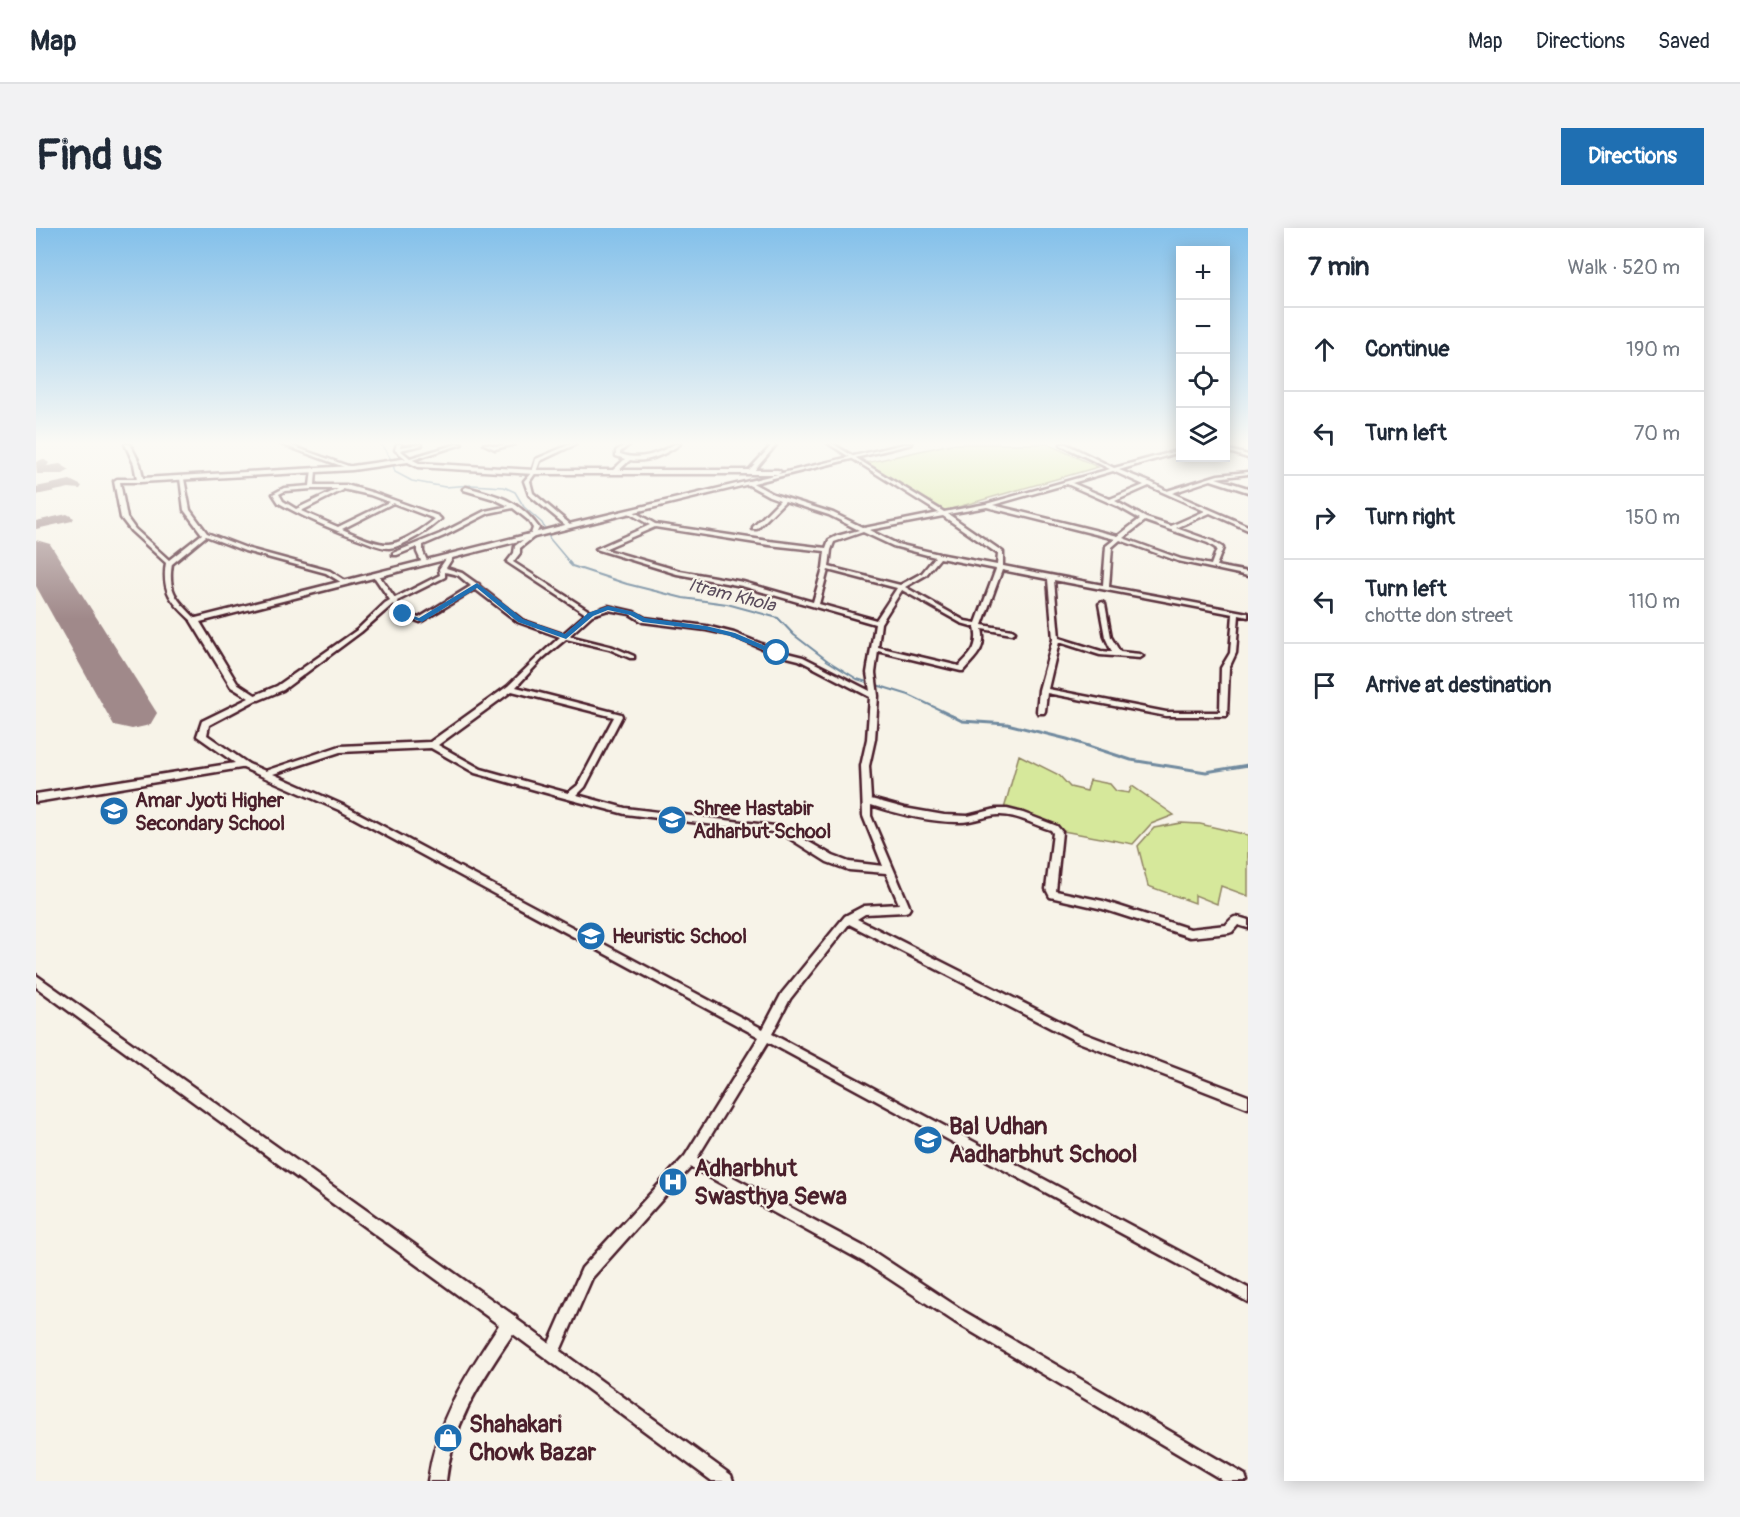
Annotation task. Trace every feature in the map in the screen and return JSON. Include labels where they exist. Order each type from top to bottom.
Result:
[{"type":"street","points":[[121,502],[124,518],[133,530],[169,563]]},
{"type":"street","points":[[186,502],[187,510],[205,534],[247,550],[328,572],[346,583]]},
{"type":"street","points":[[282,502],[306,516],[340,528],[374,544],[389,546],[431,526],[438,519],[393,502]]},
{"type":"street","points":[[298,510],[314,502]]},
{"type":"street","points":[[340,528],[391,502]]},
{"type":"street","points":[[508,502],[527,514],[536,528],[535,534],[517,547],[517,553],[510,562],[590,614]]},
{"type":"street","points":[[541,502],[569,526]]},
{"type":"street","points":[[195,621],[535,534],[670,502]]},
{"type":"street","points":[[755,528],[781,502]]},
{"type":"street","points":[[795,502],[831,514],[895,545],[939,556],[1248,615]]},
{"type":"street","points":[[874,648],[961,669],[976,652],[981,639],[978,626],[1000,567],[1001,553],[925,502]]},
{"type":"street","points":[[815,605],[831,541],[863,530],[996,502]]},
{"type":"street","points":[[1114,502],[1144,519],[1220,548],[1213,567]]},
{"type":"street","points":[[1190,502],[1248,528]]},
{"type":"street","points":[[987,505],[1118,538],[1180,560],[1248,574]]},
{"type":"street","points":[[395,554],[487,512],[516,506]]},
{"type":"street","points":[[631,512],[654,525],[828,550]]},
{"type":"street","points":[[1172,528],[1210,512]]},
{"type":"street","points":[[1106,587],[1109,546],[1144,519]]},
{"type":"street","points":[[654,525],[599,549],[679,573],[743,584],[878,623]]},
{"type":"street","points":[[205,534],[169,563],[165,581],[174,601],[195,621],[234,685],[256,698]]},
{"type":"street","points":[[420,543],[420,552],[425,563]]},
{"type":"street","points":[[552,1354],[587,1273],[688,1160],[765,1037],[786,996],[848,919],[864,910],[905,908],[867,816],[865,766],[871,739],[874,696],[871,674],[878,623],[901,587],[924,574],[939,556]]},
{"type":"street","points":[[450,557],[442,569],[443,576],[393,600],[359,631],[280,688],[205,723],[202,736],[244,765],[342,808],[1248,1295]]},
{"type":"street","points":[[826,568],[901,587],[963,622],[1012,632]]},
{"type":"street","points":[[442,569],[460,574],[477,585],[520,621],[566,637],[611,648],[632,657]]},
{"type":"street","points":[[376,575],[403,614],[420,620],[477,585]]},
{"type":"street","points":[[1041,711],[1043,690],[1056,639],[1052,577]]},
{"type":"street","points":[[1102,603],[1108,637],[1117,654]]},
{"type":"street","points":[[432,746],[511,688],[541,657],[590,614],[608,608],[632,614],[643,620],[706,628],[732,634],[777,653],[801,658],[874,696]]},
{"type":"street","points":[[1043,690],[1166,714],[1224,714],[1225,668],[1233,653],[1236,612]]},
{"type":"street","points":[[1056,639],[1100,653],[1140,656]]},
{"type":"street","points":[[511,688],[618,716],[581,787],[570,796]]},
{"type":"street","points":[[266,774],[340,749],[432,746],[478,771],[625,811],[783,830],[830,859],[849,866],[888,870]]},
{"type":"street","points":[[36,798],[244,765]]},
{"type":"street","points":[[868,801],[895,810],[947,818],[969,819],[999,812],[1011,814],[1054,828],[1058,832],[1051,889],[1053,894],[1103,905],[1190,933],[1229,929],[1236,920],[1248,924]]},
{"type":"street","points":[[848,919],[1080,1037],[1248,1102]]},
{"type":"street","points":[[36,980],[725,1481]]},
{"type":"street","points":[[688,1160],[869,1257],[960,1317],[1239,1481]]},
{"type":"street","points":[[437,1481],[441,1448],[452,1419],[510,1323]]},
{"type":"green space","points":[[930,502],[974,502],[944,511]]},
{"type":"green space","points":[[1019,755],[1059,775],[1070,787],[1087,791],[1090,780],[1110,784],[1116,791],[1129,793],[1132,786],[1174,815],[1151,824],[1133,844],[1063,831],[1055,826],[1004,809]]},
{"type":"green space","points":[[1181,823],[1200,824],[1248,835],[1248,896],[1221,886],[1217,904],[1195,895],[1195,903],[1148,886],[1138,846],[1154,828]]},
{"type":"waterway","name":"Itram Khola","points":[[521,502],[542,523],[550,539],[571,564]]},
{"type":"waterway","name":"Itram Khola","points":[[569,563],[627,584],[683,598],[727,604],[778,618],[794,635],[828,661],[857,679],[909,695],[955,717]]},
{"type":"waterway","name":"Itram Khola","points":[[952,716],[962,721],[1007,724],[1067,739],[1131,760],[1206,772],[1248,765]]},
{"type":"taxiway","points":[[36,525],[67,518]]},
{"type":"runway","points":[[36,552],[132,713]]},
{"type":"place","name":"Amar Jyoti Higher Secondary School","points":[[114,811]]},
{"type":"place","name":"Shree Hastabir Adharbut School","points":[[672,820]]},
{"type":"place","name":"Heuristic School","points":[[591,936]]},
{"type":"place","name":"Bal Udhan Aadharbhut School","points":[[928,1140]]},
{"type":"place","name":"Adharbhut Swasthya Sewa","points":[[673,1182]]},
{"type":"place","name":"Shahakari Chowk Bazar","points":[[448,1438]]},
{"type":"route","points":[[403,614],[420,620],[477,585],[520,621],[540,626],[566,637],[590,614],[596,610],[608,608],[632,614],[643,620],[706,628],[732,634],[763,645],[777,653]]}]
